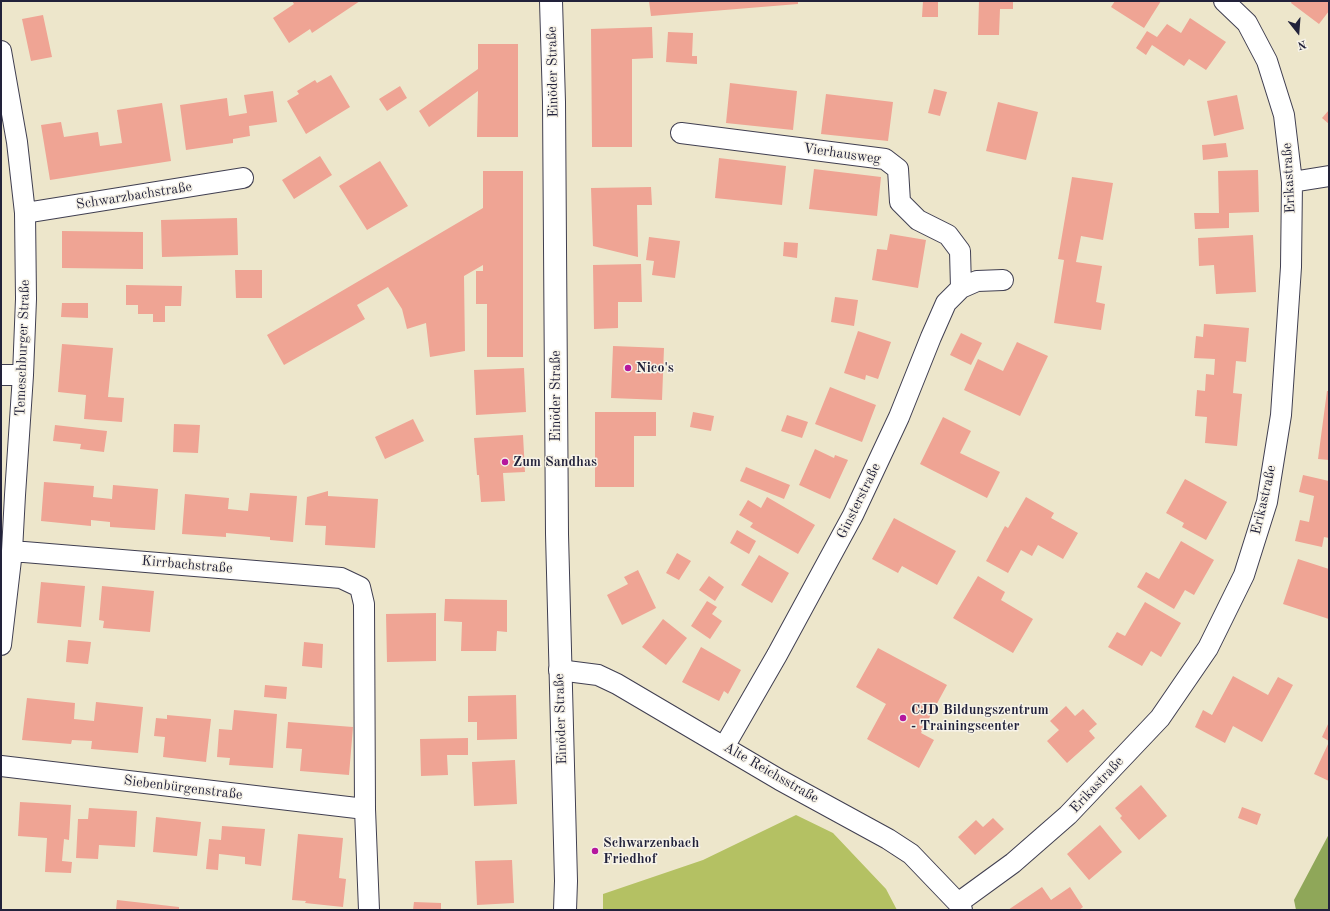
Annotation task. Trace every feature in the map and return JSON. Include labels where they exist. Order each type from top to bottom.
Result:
[{"type":"main road","name":"Einöder Straße","points":[[552,1],[557,526],[566,881],[565,910]]},
{"type":"street","name":"Erikastraße","points":[[960,907],[1068,815],[1160,718],[1208,648],[1244,575],[1266,502],[1281,415],[1290,267],[1292,182],[1284,115],[1267,61],[1247,23],[1224,1]]},
{"type":"street","name":"Temeschburger Straße","points":[[1,52],[17,142],[25,213],[26,299],[23,375],[8,495],[12,551],[1,645]]},
{"type":"street","name":"Vierhausweg","points":[[681,133],[885,159],[898,169],[900,202],[918,220],[948,235],[960,251],[961,288]]},
{"type":"street","points":[[1292,182],[1329,176]]},
{"type":"street","name":"Schwarzbachstraße","points":[[25,213],[243,178]]},
{"type":"street","name":"Ginsterstraße","points":[[724,747],[777,655],[853,515],[899,418],[946,303],[961,288],[977,281],[1003,280]]},
{"type":"street","points":[[1,374],[23,375]]},
{"type":"street","name":"Kirrbachstraße","points":[[12,551],[341,578],[360,587],[364,604],[365,809]]},
{"type":"street","name":"Alte Reichsstraße","points":[[560,670],[598,675],[617,684],[784,782],[888,839],[911,854],[960,907]]},
{"type":"street","name":"Siebenbürgenstraße","points":[[1,766],[365,809]]},
{"type":"street","points":[[365,809],[369,910]]},
{"type":"green space","points":[[796,815],[833,833],[886,889],[897,910],[603,910],[603,894],[703,860]]},
{"type":"green space","points":[[1329,834],[1329,910],[1296,910],[1294,900]]},
{"type":"building","points":[[292,1],[360,1],[312,33],[310,29],[289,43],[273,18],[294,4]]},
{"type":"building","points":[[649,1],[798,1],[798,4],[651,16]]},
{"type":"building","points":[[923,1],[938,1],[938,17],[922,17]]},
{"type":"building","points":[[979,1],[1013,1],[1013,9],[1000,9],[999,35],[978,35]]},
{"type":"building","points":[[1115,1],[1161,1],[1144,28],[1111,7]]},
{"type":"building","points":[[1292,1],[1329,1],[1329,11],[1319,24],[1291,3]]},
{"type":"building","points":[[43,15],[52,57],[31,61],[22,19]]},
{"type":"building","points":[[1190,18],[1226,42],[1206,70],[1189,59],[1184,66],[1152,45],[1146,55],[1136,48],[1147,31],[1157,37],[1167,24],[1181,33]]},
{"type":"building","points":[[652,27],[653,58],[632,59],[632,147],[592,147],[591,29]]},
{"type":"building","points":[[668,32],[693,33],[692,56],[697,56],[697,64],[666,62]]},
{"type":"building","points":[[478,44],[518,44],[518,137],[477,137],[478,91],[429,127],[419,111],[478,69]]},
{"type":"building","points":[[331,75],[350,107],[306,134],[287,101],[299,94],[297,91],[315,80],[317,83]]},
{"type":"building","points":[[730,83],[797,91],[793,130],[726,123]]},
{"type":"building","points":[[400,86],[407,98],[387,111],[379,99]]},
{"type":"building","points":[[934,89],[947,92],[940,116],[928,113]]},
{"type":"building","points":[[273,91],[277,122],[249,126],[250,136],[233,139],[233,143],[186,150],[180,105],[227,98],[229,116],[247,113],[244,95]]},
{"type":"building","points":[[826,94],[893,102],[888,141],[821,134]]},
{"type":"building","points":[[1237,95],[1244,129],[1214,136],[1207,101]]},
{"type":"building","points":[[998,102],[1038,112],[1026,160],[986,151]]},
{"type":"building","points":[[162,103],[171,161],[50,180],[41,125],[61,122],[64,137],[98,132],[100,146],[122,143],[117,110]]},
{"type":"building","points":[[1329,110],[1329,124],[1322,118]]},
{"type":"building","points":[[1226,143],[1228,157],[1203,160],[1202,145]]},
{"type":"building","points":[[320,156],[332,175],[294,199],[282,180]]},
{"type":"building","points":[[719,158],[786,166],[782,205],[715,198]]},
{"type":"building","points":[[380,161],[408,206],[367,230],[339,186]]},
{"type":"building","points":[[814,169],[881,177],[877,216],[809,209]]},
{"type":"building","points":[[1258,170],[1259,212],[1229,213],[1229,228],[1195,229],[1194,213],[1219,213],[1218,171]]},
{"type":"building","points":[[483,171],[523,171],[523,357],[487,357],[487,304],[476,304],[476,271],[483,271],[483,265],[464,276],[465,351],[430,357],[426,323],[407,329],[402,309],[388,287],[357,305],[365,319],[284,365],[267,335],[483,208]]},
{"type":"building","points":[[1072,177],[1113,183],[1103,240],[1081,236],[1076,262],[1102,266],[1096,302],[1105,304],[1101,330],[1054,323],[1064,260],[1058,259]]},
{"type":"building","points":[[651,187],[652,205],[637,205],[638,257],[593,246],[591,188]]},
{"type":"building","points":[[237,218],[238,255],[162,257],[161,220]]},
{"type":"building","points":[[62,231],[143,232],[143,269],[62,268]]},
{"type":"building","points":[[890,234],[926,240],[918,288],[872,280],[877,249],[887,250]]},
{"type":"building","points":[[1253,235],[1256,292],[1216,294],[1214,265],[1199,266],[1198,238]]},
{"type":"building","points":[[649,237],[680,241],[675,278],[652,275],[654,261],[646,260]]},
{"type":"building","points":[[784,242],[798,243],[797,258],[783,256]]},
{"type":"building","points":[[641,264],[642,302],[618,302],[618,328],[594,329],[593,265]]},
{"type":"building","points":[[235,270],[262,270],[262,298],[236,298]]},
{"type":"building","points":[[126,285],[182,286],[181,306],[165,306],[165,322],[153,322],[153,314],[138,314],[138,305],[126,305]]},
{"type":"building","points":[[835,297],[858,300],[854,326],[831,322]]},
{"type":"building","points":[[62,303],[88,303],[88,318],[61,317]]},
{"type":"building","points":[[1204,324],[1249,328],[1246,362],[1236,361],[1233,393],[1242,394],[1237,446],[1205,443],[1207,417],[1195,416],[1197,390],[1205,391],[1206,374],[1214,375],[1215,359],[1194,358],[1196,336],[1203,337]]},
{"type":"building","points":[[858,331],[891,342],[878,379],[866,375],[865,380],[844,373]]},
{"type":"building","points":[[961,333],[982,343],[971,365],[950,355]]},
{"type":"building","points":[[1017,342],[1048,356],[1020,416],[964,390],[978,359],[1003,371]]},
{"type":"building","points":[[62,344],[113,348],[108,397],[124,398],[122,422],[84,419],[86,395],[58,392]]},
{"type":"building","points":[[613,346],[664,348],[662,400],[611,398]]},
{"type":"building","points":[[524,368],[526,412],[476,415],[474,370]]},
{"type":"building","points":[[830,387],[876,405],[862,442],[815,424]]},
{"type":"building","points":[[1327,391],[1329,391],[1329,460],[1318,459]]},
{"type":"building","points":[[595,412],[656,412],[656,436],[634,436],[634,487],[595,487]]},
{"type":"building","points":[[693,412],[714,416],[711,431],[690,427]]},
{"type":"building","points":[[787,415],[808,422],[802,438],[781,431]]},
{"type":"building","points":[[943,417],[971,431],[960,453],[1000,472],[987,498],[920,464]]},
{"type":"building","points":[[413,419],[424,441],[385,459],[375,437]]},
{"type":"building","points":[[174,424],[200,425],[198,453],[173,452]]},
{"type":"building","points":[[55,425],[107,431],[104,452],[80,449],[81,444],[53,441]]},
{"type":"building","points":[[523,435],[525,472],[503,473],[505,501],[481,502],[474,438]]},
{"type":"building","points":[[815,449],[834,458],[835,455],[848,460],[830,499],[799,485]]},
{"type":"building","points":[[746,467],[790,485],[784,499],[740,481]]},
{"type":"building","points":[[1303,475],[1329,481],[1329,538],[1324,537],[1322,547],[1295,541],[1300,520],[1309,522],[1314,496],[1299,492]]},
{"type":"building","points":[[1185,479],[1227,502],[1206,540],[1182,527],[1184,523],[1166,513]]},
{"type":"building","points":[[44,482],[94,486],[93,497],[112,499],[113,485],[158,489],[155,530],[110,527],[110,522],[91,520],[91,526],[41,521]]},
{"type":"building","points":[[328,491],[328,496],[378,499],[375,548],[325,545],[326,526],[305,525],[307,497]]},
{"type":"building","points":[[250,493],[297,496],[293,542],[270,540],[270,537],[226,533],[226,537],[182,534],[185,494],[229,498],[228,509],[248,511]]},
{"type":"building","points":[[767,497],[815,525],[798,554],[750,527],[753,523],[739,515],[748,500],[761,508]]},
{"type":"building","points":[[1026,497],[1054,513],[1051,518],[1078,533],[1063,559],[1038,545],[1032,556],[1021,550],[1008,573],[986,561],[1005,526],[1008,528]]},
{"type":"building","points":[[894,518],[956,551],[937,585],[902,566],[898,573],[872,559]]},
{"type":"building","points":[[737,530],[756,541],[749,554],[730,543]]},
{"type":"building","points":[[1181,541],[1214,560],[1194,595],[1185,590],[1174,609],[1137,587],[1146,572],[1159,579]]},
{"type":"building","points":[[677,553],[691,561],[679,580],[666,573]]},
{"type":"building","points":[[759,555],[789,573],[772,603],[741,585]]},
{"type":"building","points":[[1298,559],[1329,569],[1329,619],[1283,604]]},
{"type":"building","points":[[638,570],[656,608],[622,625],[607,595],[628,584],[624,577]]},
{"type":"building","points":[[709,576],[724,587],[715,601],[699,590]]},
{"type":"building","points":[[978,576],[1005,592],[1001,600],[1033,619],[1013,653],[953,618]]},
{"type":"building","points":[[41,582],[85,586],[81,627],[37,623]]},
{"type":"building","points":[[102,586],[154,591],[150,632],[103,628],[104,621],[99,620]]},
{"type":"building","points":[[445,599],[507,600],[507,632],[497,631],[496,651],[461,651],[462,622],[444,621]]},
{"type":"building","points":[[707,601],[717,607],[712,614],[722,621],[710,639],[691,626]]},
{"type":"building","points":[[1145,602],[1181,623],[1161,657],[1151,651],[1142,666],[1108,647],[1117,632],[1125,636]]},
{"type":"building","points":[[436,613],[436,661],[387,662],[386,614]]},
{"type":"building","points":[[663,619],[687,638],[666,665],[642,647]]},
{"type":"building","points":[[68,640],[91,642],[88,664],[66,662]]},
{"type":"building","points":[[304,642],[323,644],[322,668],[302,666]]},
{"type":"building","points":[[701,647],[741,670],[728,694],[724,691],[719,701],[682,682]]},
{"type":"building","name":"CJD Bildungszentrum - Trainingscenter","points":[[878,648],[947,685],[921,733],[934,740],[919,768],[867,739],[886,704],[856,687]]},
{"type":"building","points":[[1233,676],[1268,695],[1278,677],[1293,685],[1262,742],[1233,726],[1225,743],[1195,727],[1203,710],[1212,715]]},
{"type":"building","points":[[265,685],[287,687],[286,699],[264,697]]},
{"type":"building","points":[[516,695],[517,739],[477,740],[477,722],[468,722],[468,696]]},
{"type":"building","points":[[27,698],[75,703],[74,719],[94,721],[96,702],[143,707],[138,753],[91,749],[92,741],[72,740],[71,744],[22,740]]},
{"type":"building","points":[[1066,706],[1075,716],[1083,709],[1097,724],[1089,731],[1095,738],[1067,763],[1047,741],[1059,730],[1050,721]]},
{"type":"building","points":[[234,710],[277,714],[273,768],[229,765],[230,758],[217,757],[219,729],[232,730]]},
{"type":"building","points":[[167,715],[211,719],[206,762],[163,757],[165,737],[154,736],[156,718],[167,719]]},
{"type":"building","points":[[288,722],[353,727],[349,775],[300,771],[302,749],[286,748]]},
{"type":"building","points":[[1329,722],[1329,741],[1322,737]]},
{"type":"building","points":[[468,738],[468,755],[447,755],[448,775],[421,776],[420,739]]},
{"type":"building","points":[[1329,742],[1329,781],[1314,774]]},
{"type":"building","points":[[515,760],[517,804],[474,806],[472,762]]},
{"type":"building","points":[[1141,785],[1167,816],[1139,840],[1120,818],[1122,816],[1115,808]]},
{"type":"building","points":[[20,802],[71,805],[69,840],[64,839],[62,861],[72,862],[71,873],[45,872],[47,838],[18,836]]},
{"type":"building","points":[[1242,807],[1261,814],[1257,825],[1238,818]]},
{"type":"building","points":[[89,808],[137,811],[135,847],[99,845],[98,859],[76,858],[78,819],[88,819]]},
{"type":"building","points":[[156,817],[201,822],[197,856],[153,852]]},
{"type":"building","points":[[993,818],[1004,829],[975,855],[958,837],[976,820],[983,827]]},
{"type":"building","points":[[1100,825],[1122,852],[1089,880],[1067,854]]},
{"type":"building","points":[[222,826],[265,829],[261,866],[245,864],[245,857],[219,854],[218,870],[206,869],[209,839],[221,840]]},
{"type":"building","points":[[298,834],[343,838],[339,878],[346,879],[343,907],[305,903],[306,901],[292,900]]},
{"type":"building","points":[[512,860],[514,903],[477,905],[475,861]]},
{"type":"building","points":[[1042,887],[1051,900],[1070,887],[1083,907],[1079,910],[1008,910]]},
{"type":"building","points":[[117,900],[179,907],[179,910],[116,910]]},
{"type":"building","points":[[414,902],[441,903],[441,910],[413,910]]},
{"type":"place","name":"Nico's","points":[[628,368]]},
{"type":"place","name":"Zum Sandhas","points":[[505,462]]},
{"type":"place","name":"CJD Bildungszentrum - Trainingscenter","points":[[903,718]]},
{"type":"place","name":"Schwarzenbach Friedhof","points":[[595,851]]}]
